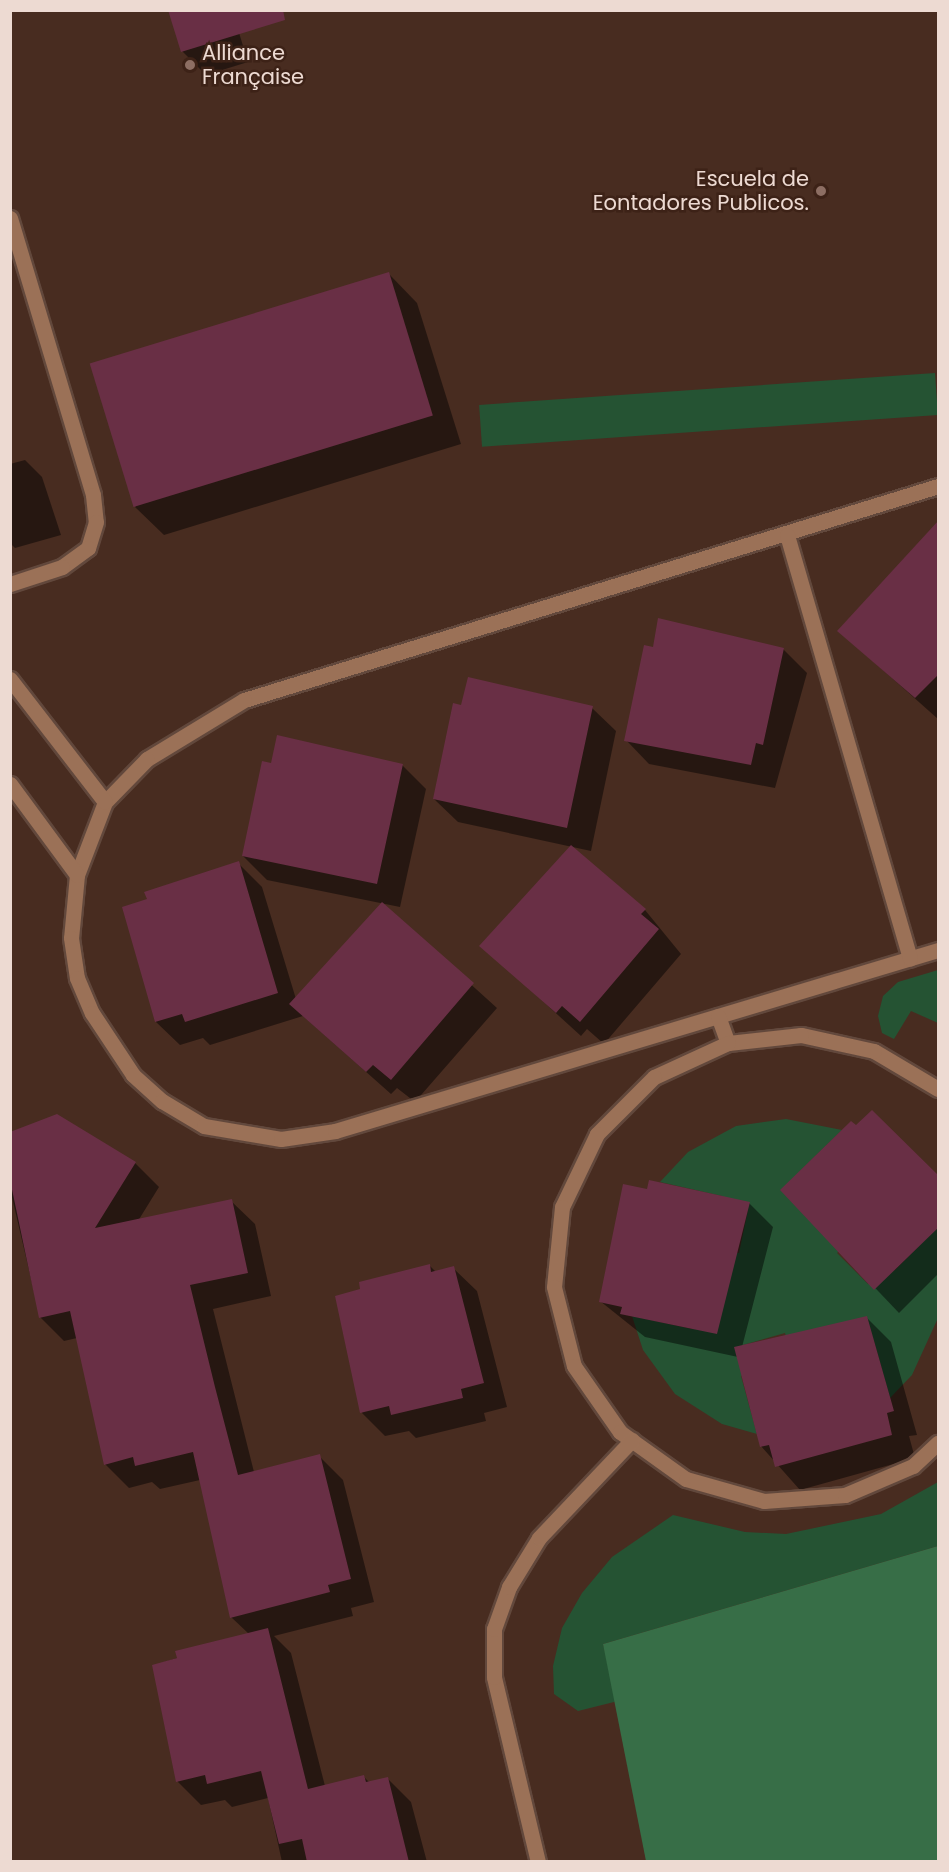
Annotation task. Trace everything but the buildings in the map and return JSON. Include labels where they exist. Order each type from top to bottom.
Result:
[{"type":"street","points":[[10,218],[93,495],[96,522],[88,548],[62,567],[10,584]]},
{"type":"street","points":[[939,486],[787,536],[244,700],[147,759],[105,802],[77,875],[71,938],[77,978],[107,1042],[162,1101],[204,1126],[243,1136],[281,1139],[335,1131],[939,950]]},
{"type":"street","points":[[787,536],[910,959]]},
{"type":"street","points":[[10,679],[105,802]]},
{"type":"street","points":[[10,784],[77,875]]},
{"type":"street","points":[[718,1016],[728,1043]]},
{"type":"street","points":[[939,1089],[874,1051],[801,1035],[728,1043],[646,1085],[597,1134],[562,1207],[554,1287],[574,1366],[620,1432],[686,1479],[764,1501],[845,1495],[913,1466],[939,1443]]},
{"type":"street","points":[[538,1862],[496,1688],[494,1629],[509,1587],[539,1538],[632,1440]]},
{"type":"green space","points":[[935,373],[938,415],[482,447],[479,405]]},
{"type":"green space","points":[[938,970],[938,1023],[911,1011],[894,1039],[882,1033],[878,1016],[883,996],[898,982]]},
{"type":"green space","points":[[786,1119],[842,1130],[799,1172],[856,1233],[837,1253],[868,1284],[895,1270],[937,1228],[938,1318],[912,1375],[890,1398],[874,1341],[792,1360],[785,1333],[743,1345],[749,1373],[741,1376],[757,1434],[722,1424],[675,1394],[643,1350],[632,1316],[692,1329],[712,1248],[739,1253],[748,1210],[722,1196],[660,1182],[688,1152],[736,1126]]},
{"type":"green space","points":[[938,1482],[938,1546],[603,1644],[618,1701],[578,1711],[554,1694],[553,1666],[562,1628],[582,1593],[612,1557],[673,1515],[745,1532],[786,1534],[881,1514]]},
{"type":"green space","points":[[938,1546],[938,1861],[646,1861],[603,1644]]},
{"type":"place","name":"Alliance Française","points":[[190,65]]},
{"type":"place","name":"Escuela de Eontadores Publicos.","points":[[821,191]]}]
